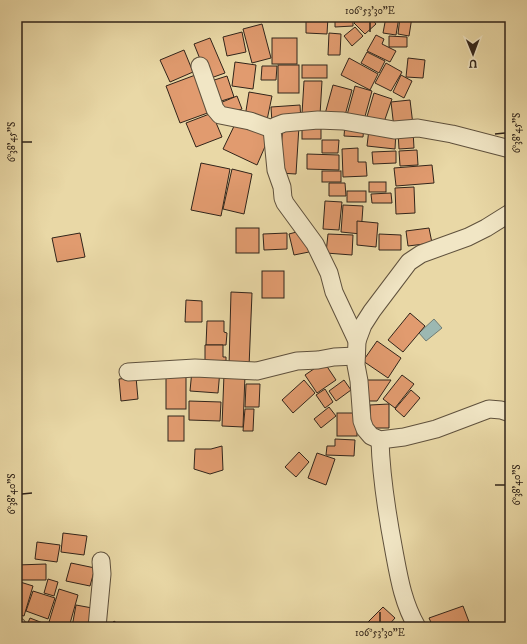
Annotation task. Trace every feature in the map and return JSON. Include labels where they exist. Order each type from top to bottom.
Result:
[{"type":"street","points":[[200,66],[215,109],[220,115],[250,121],[272,129]]},
{"type":"street","points":[[272,129],[284,123],[318,120],[343,121],[394,130],[418,128],[452,134],[510,149]]},
{"type":"street","points":[[272,129],[276,170],[282,187],[284,203],[315,244],[329,273],[334,292],[357,349],[362,421],[367,433],[380,440],[404,437],[436,429],[489,408],[510,413]]},
{"type":"street","points":[[357,349],[363,325],[409,262],[421,254],[468,237],[492,225],[510,212]]},
{"type":"street","points":[[128,372],[196,368],[257,371],[297,361],[318,360],[334,357],[357,349]]},
{"type":"street","points":[[380,440],[381,466],[391,535],[402,595],[417,627]]},
{"type":"street","points":[[97,627],[102,574],[101,562]]},
{"type":"water","points":[[434,319],[442,328],[426,341],[419,333]]},
{"type":"building","points":[[306,17],[328,17],[327,34],[306,33]]},
{"type":"building","points":[[335,17],[353,17],[353,26],[335,27]]},
{"type":"building","points":[[359,17],[370,17],[376,24],[365,34],[354,23]]},
{"type":"building","points":[[386,17],[399,17],[396,35],[383,33]]},
{"type":"building","points":[[400,17],[412,17],[409,36],[398,34]]},
{"type":"building","points":[[262,24],[271,58],[252,63],[243,29]]},
{"type":"building","points":[[355,27],[363,36],[352,46],[344,36]]},
{"type":"building","points":[[242,32],[246,52],[227,56],[223,37]]},
{"type":"building","points":[[329,33],[341,34],[340,55],[328,55]]},
{"type":"building","points":[[376,35],[384,39],[382,44],[396,51],[390,62],[367,51]]},
{"type":"building","points":[[389,36],[407,37],[407,47],[389,47]]},
{"type":"building","points":[[210,38],[225,73],[208,79],[194,44]]},
{"type":"building","points":[[272,38],[297,38],[297,64],[272,64]]},
{"type":"building","points":[[184,50],[193,72],[170,82],[160,60]]},
{"type":"building","points":[[367,52],[385,61],[379,73],[361,63]]},
{"type":"building","points":[[349,58],[378,74],[370,90],[341,75]]},
{"type":"building","points":[[408,58],[425,60],[423,78],[406,77]]},
{"type":"building","points":[[235,62],[256,65],[253,89],[232,86]]},
{"type":"building","points":[[386,63],[402,72],[391,91],[375,83]]},
{"type":"building","points":[[278,65],[299,65],[299,93],[278,93]]},
{"type":"building","points":[[302,65],[327,65],[327,78],[302,78]]},
{"type":"building","points":[[262,66],[277,66],[276,80],[261,80]]},
{"type":"building","points":[[198,74],[213,111],[180,123],[166,86]]},
{"type":"building","points":[[401,75],[412,81],[404,98],[393,92]]},
{"type":"building","points":[[227,76],[234,97],[215,103],[208,82]]},
{"type":"building","points":[[304,81],[322,81],[320,115],[302,114]]},
{"type":"building","points":[[333,85],[352,90],[344,119],[325,114]]},
{"type":"building","points":[[355,86],[372,91],[364,120],[347,115]]},
{"type":"building","points":[[249,92],[272,96],[267,120],[245,117]]},
{"type":"building","points":[[374,93],[392,99],[383,125],[366,120]]},
{"type":"building","points":[[237,96],[242,109],[224,115],[220,103]]},
{"type":"building","points":[[410,100],[413,125],[394,128],[391,102]]},
{"type":"building","points":[[300,105],[301,121],[272,123],[271,107]]},
{"type":"building","points":[[212,113],[222,137],[196,147],[186,123]]},
{"type":"building","points":[[237,120],[270,135],[257,165],[223,149]]},
{"type":"building","points":[[302,123],[321,123],[321,139],[302,139]]},
{"type":"building","points":[[283,125],[299,126],[296,174],[279,173]]},
{"type":"building","points":[[345,125],[364,126],[363,137],[344,136]]},
{"type":"building","points":[[369,129],[396,131],[395,149],[367,146]]},
{"type":"building","points":[[413,131],[414,148],[399,149],[398,132]]},
{"type":"building","points":[[322,140],[339,140],[338,153],[322,153]]},
{"type":"building","points":[[358,148],[358,162],[366,162],[367,176],[343,177],[342,149]]},
{"type":"building","points":[[417,150],[418,165],[400,166],[399,151]]},
{"type":"building","points":[[396,151],[396,163],[373,164],[372,152]]},
{"type":"building","points":[[307,154],[339,155],[339,170],[307,169]]},
{"type":"building","points":[[201,163],[230,169],[221,216],[191,210]]},
{"type":"building","points":[[432,165],[434,183],[396,186],[394,168]]},
{"type":"building","points":[[232,169],[252,174],[244,214],[223,209]]},
{"type":"building","points":[[322,171],[341,171],[341,182],[322,182]]},
{"type":"building","points":[[369,182],[386,182],[386,192],[369,192]]},
{"type":"building","points":[[329,183],[345,183],[346,196],[329,196]]},
{"type":"building","points":[[414,187],[415,213],[396,214],[395,188]]},
{"type":"building","points":[[347,191],[366,191],[366,202],[347,202]]},
{"type":"building","points":[[391,193],[392,203],[372,203],[371,194]]},
{"type":"building","points":[[325,201],[342,202],[339,230],[323,229]]},
{"type":"building","points":[[343,205],[363,206],[361,234],[341,232]]},
{"type":"building","points":[[357,221],[378,223],[376,247],[357,245]]},
{"type":"building","points":[[236,228],[259,228],[259,253],[236,253]]},
{"type":"building","points":[[429,228],[432,243],[408,246],[406,231]]},
{"type":"building","points":[[304,230],[309,252],[294,255],[289,234]]},
{"type":"building","points":[[80,233],[85,257],[57,262],[52,238]]},
{"type":"building","points":[[287,233],[287,249],[264,250],[263,234]]},
{"type":"building","points":[[328,234],[353,235],[352,255],[326,253]]},
{"type":"building","points":[[379,234],[401,235],[401,250],[379,250]]},
{"type":"building","points":[[262,271],[284,271],[284,298],[262,298]]},
{"type":"building","points":[[231,292],[252,293],[249,367],[229,366]]},
{"type":"building","points":[[186,300],[202,301],[202,322],[185,322]]},
{"type":"building","points":[[410,313],[425,326],[403,352],[388,340]]},
{"type":"building","points":[[207,321],[224,321],[224,332],[227,333],[226,345],[206,345]]},
{"type":"building","points":[[377,341],[401,358],[388,378],[363,361]]},
{"type":"building","points":[[205,345],[223,345],[223,357],[226,357],[226,367],[205,367]]},
{"type":"building","points":[[324,362],[336,380],[317,393],[305,375]]},
{"type":"building","points":[[192,370],[220,370],[218,393],[190,391]]},
{"type":"building","points":[[224,374],[245,375],[243,427],[222,426]]},
{"type":"building","points":[[402,375],[414,384],[395,408],[383,399]]},
{"type":"building","points":[[166,376],[186,376],[186,409],[166,409]]},
{"type":"building","points":[[136,377],[138,399],[121,401],[119,379]]},
{"type":"building","points":[[304,380],[315,393],[293,413],[282,400]]},
{"type":"building","points":[[344,380],[351,390],[336,401],[329,391]]},
{"type":"building","points":[[366,380],[391,380],[377,401],[367,401]]},
{"type":"building","points":[[246,384],[260,384],[259,407],[245,407]]},
{"type":"building","points":[[325,389],[333,402],[325,408],[316,395]]},
{"type":"building","points":[[411,390],[420,398],[404,417],[395,409]]},
{"type":"building","points":[[189,401],[221,402],[220,421],[189,420]]},
{"type":"building","points":[[389,404],[389,428],[371,428],[370,405]]},
{"type":"building","points":[[329,407],[336,416],[321,428],[314,419]]},
{"type":"building","points":[[245,409],[254,409],[253,431],[243,431]]},
{"type":"building","points":[[337,413],[357,413],[357,436],[337,436]]},
{"type":"building","points":[[168,416],[184,416],[184,441],[168,441]]},
{"type":"building","points":[[335,439],[355,440],[354,456],[326,455],[327,446],[335,446]]},
{"type":"building","points":[[222,446],[223,470],[210,474],[194,469],[195,449],[211,449]]},
{"type":"building","points":[[299,452],[309,462],[296,477],[285,467]]},
{"type":"building","points":[[317,453],[335,459],[326,485],[308,478]]},
{"type":"building","points":[[63,533],[87,536],[84,555],[61,552]]},
{"type":"building","points":[[37,542],[60,545],[57,562],[35,559]]},
{"type":"building","points":[[71,563],[95,568],[90,586],[66,581]]},
{"type":"building","points":[[46,564],[46,580],[17,580],[17,565]]},
{"type":"building","points":[[48,579],[58,582],[54,596],[44,593]]},
{"type":"building","points":[[17,581],[33,586],[24,616],[17,614],[21,601],[17,600]]},
{"type":"building","points":[[59,589],[78,595],[69,627],[49,622]]},
{"type":"building","points":[[33,591],[55,598],[48,619],[26,611]]},
{"type":"building","points":[[76,605],[103,610],[100,627],[72,627]]},
{"type":"building","points":[[463,606],[471,627],[433,627],[429,618]]},
{"type":"building","points":[[383,607],[395,618],[387,627],[373,627],[368,622]]},
{"type":"building","points":[[30,618],[53,627],[26,627]]},
{"type":"building","points":[[114,621],[122,627],[110,627]]}]
